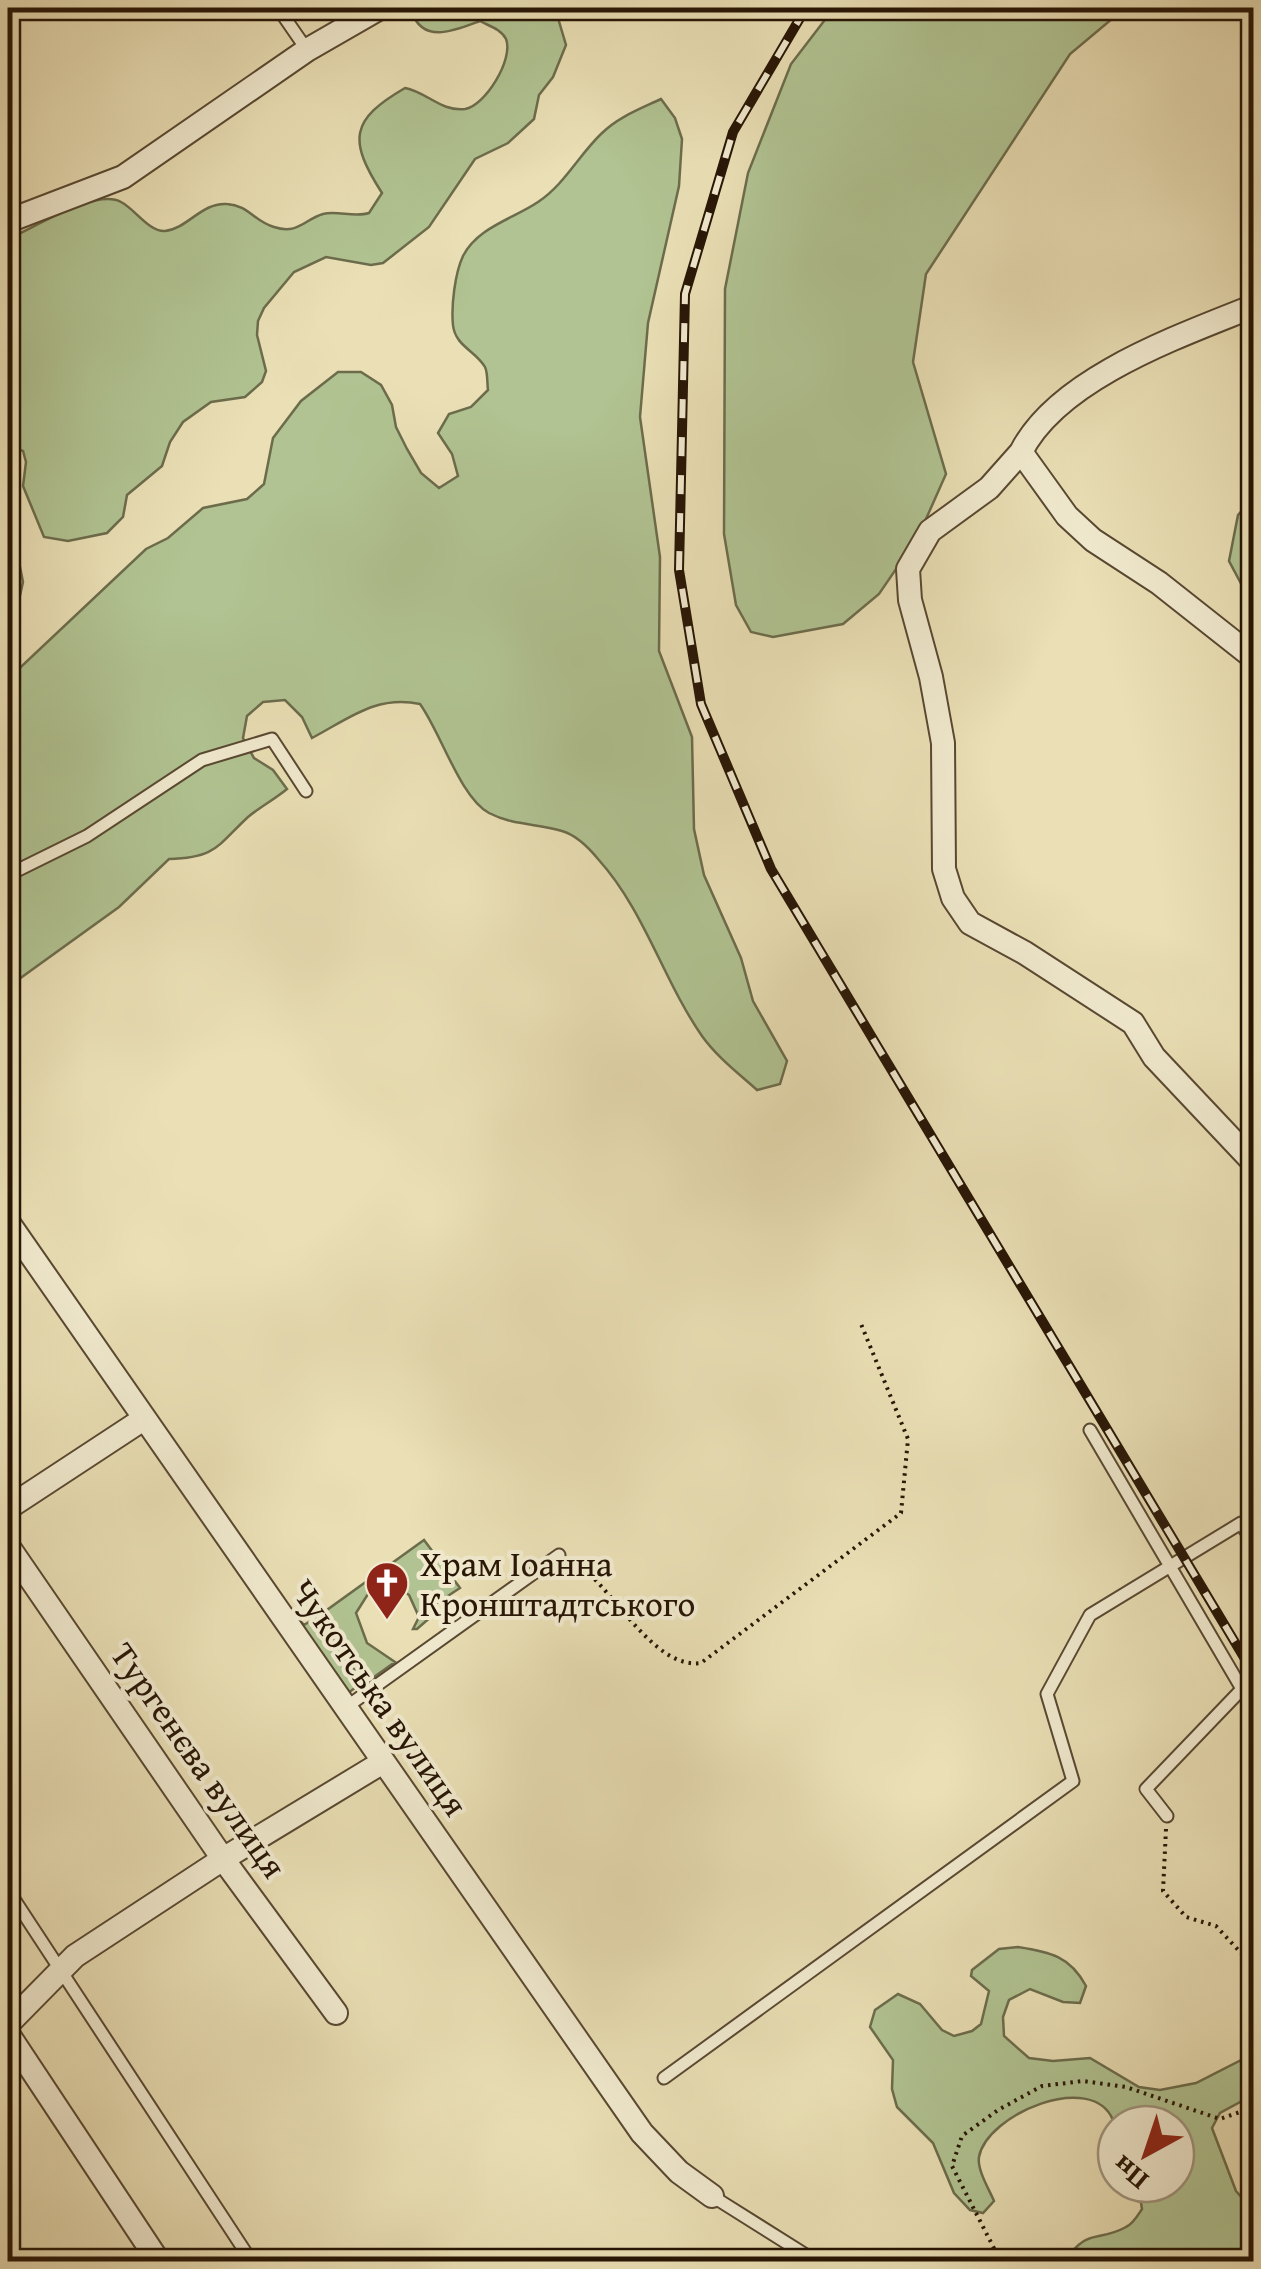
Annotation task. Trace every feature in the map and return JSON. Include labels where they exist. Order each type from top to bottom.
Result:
[{"type":"street","points":[[8,219],[124,177],[307,50],[380,8]]},
{"type":"street","points":[[1254,306],[1126,363],[1066,399],[1031,433],[1021,452],[989,488],[930,530],[908,569],[910,600],[931,677],[942,743],[944,869],[953,898],[970,923],[1134,1023],[1154,1057],[1254,1163]]},
{"type":"street","points":[[1021,452],[1067,516],[1093,540],[1159,582],[1254,658]]},
{"type":"street","name":"Чукотська вулиця","points":[[8,1222],[142,1420],[642,2133],[679,2172],[712,2196]]},
{"type":"street","points":[[8,1508],[142,1420]]},
{"type":"street","name":"Тургенєва вулиця","points":[[8,1546],[224,1859],[336,2013]]},
{"type":"street","points":[[8,2024],[76,1956],[383,1762]]},
{"type":"street","points":[[8,2034],[159,2262]]},
{"type":"lane","points":[[278,8],[307,50]]},
{"type":"lane","points":[[8,875],[87,836],[202,760],[272,739],[306,791]]},
{"type":"lane","points":[[1090,1430],[1242,1689],[1146,1788],[1167,1816]]},
{"type":"lane","points":[[664,2078],[1073,1781],[1046,1694],[1090,1615],[1241,1523],[1254,1544]]},
{"type":"lane","points":[[345,1708],[559,1556]]},
{"type":"lane","points":[[8,1890],[252,2262]]},
{"type":"lane","points":[[712,2196],[816,2262]]},
{"type":"path","points":[[559,1556],[576,1561],[670,1656],[690,1665],[701,1664],[886,1525],[901,1513],[908,1438],[860,1324]]},
{"type":"path","points":[[1167,1816],[1163,1890],[1186,1917],[1216,1926],[1254,1967]]},
{"type":"path","points":[[1001,2262],[952,2166],[962,2136],[998,2110],[1042,2086],[1083,2081],[1126,2087],[1220,2119],[1254,2106]]},
{"type":"green space","points":[[415,8],[555,8],[566,45],[553,77],[539,95],[534,119],[508,143],[475,159],[429,227],[383,263],[371,265],[326,257],[294,272],[258,321],[257,335],[266,371],[262,382],[245,397],[211,402],[183,422],[170,442],[162,466],[127,495],[123,517],[107,533],[68,541],[44,537],[23,486],[23,451],[12,447],[8,459],[8,239],[96,200],[121,202],[153,228],[165,231],[210,207],[227,204],[241,207],[267,225],[282,229],[295,228],[323,214],[369,213],[382,193],[360,145],[360,133],[373,110],[405,88],[449,108],[473,106],[489,91],[506,58],[506,39],[494,28],[480,21],[451,31],[432,32],[417,22],[412,12]]},
{"type":"green space","points":[[834,8],[1125,8],[1070,54],[926,274],[913,362],[946,474],[918,537],[879,594],[843,624],[773,637],[751,632],[736,605],[724,534],[725,289],[748,173],[791,64]]},
{"type":"green space","points":[[661,99],[675,118],[682,139],[679,186],[648,323],[640,417],[660,557],[659,651],[692,737],[694,829],[704,875],[741,958],[753,1001],[787,1061],[780,1084],[757,1090],[708,1044],[629,901],[586,846],[567,833],[507,820],[479,805],[460,779],[420,704],[377,706],[312,738],[302,717],[285,700],[263,702],[247,716],[243,738],[254,758],[273,770],[287,789],[206,853],[169,859],[119,907],[8,987],[8,679],[146,549],[168,538],[203,508],[247,499],[264,484],[273,438],[301,401],[338,372],[361,372],[381,385],[392,405],[396,427],[421,473],[439,488],[458,476],[452,454],[438,433],[449,414],[471,407],[488,390],[485,367],[458,338],[453,325],[454,290],[463,256],[487,231],[547,195],[608,128]]},
{"type":"green space","points":[[1253,498],[1253,606],[1229,561],[1238,515]]},
{"type":"green space","points":[[8,506],[23,582],[8,650]]},
{"type":"green space","points":[[424,1540],[460,1588],[428,1609],[433,1615],[417,1629],[413,1629],[419,1617],[409,1595],[391,1585],[368,1594],[356,1613],[367,1643],[395,1662],[367,1682],[367,1674],[320,1615]]},
{"type":"green space","points":[[285,1606],[304,1625],[317,1617],[363,1682],[344,1696]]},
{"type":"green space","points":[[1018,1947],[1058,1957],[1073,1968],[1086,1986],[1080,2003],[1063,2002],[1030,1989],[1009,2000],[1003,2017],[1004,2036],[1029,2058],[1090,2058],[1139,2087],[1160,2090],[1196,2083],[1253,2054],[1253,2095],[1220,2113],[1212,2128],[1236,2191],[1253,2210],[1253,2261],[1065,2261],[1087,2240],[1129,2226],[1142,2209],[1141,2204],[1196,2204],[1196,2104],[1099,2104],[1063,2098],[1041,2104],[1019,2113],[986,2141],[979,2162],[994,2201],[983,2213],[970,2210],[954,2193],[933,2143],[897,2107],[892,2089],[893,2060],[870,2027],[875,2010],[898,1994],[920,2004],[942,2030],[954,2036],[972,2031],[981,2024],[989,1991],[971,1976],[972,1970],[999,1949]]},
{"type":"railway","points":[[806,8],[733,132],[685,294],[679,570],[701,704],[771,869],[1254,1674]]},
{"type":"place","name":"Храм Іоанна Кронштадтського","points":[[387,1621]]}]
